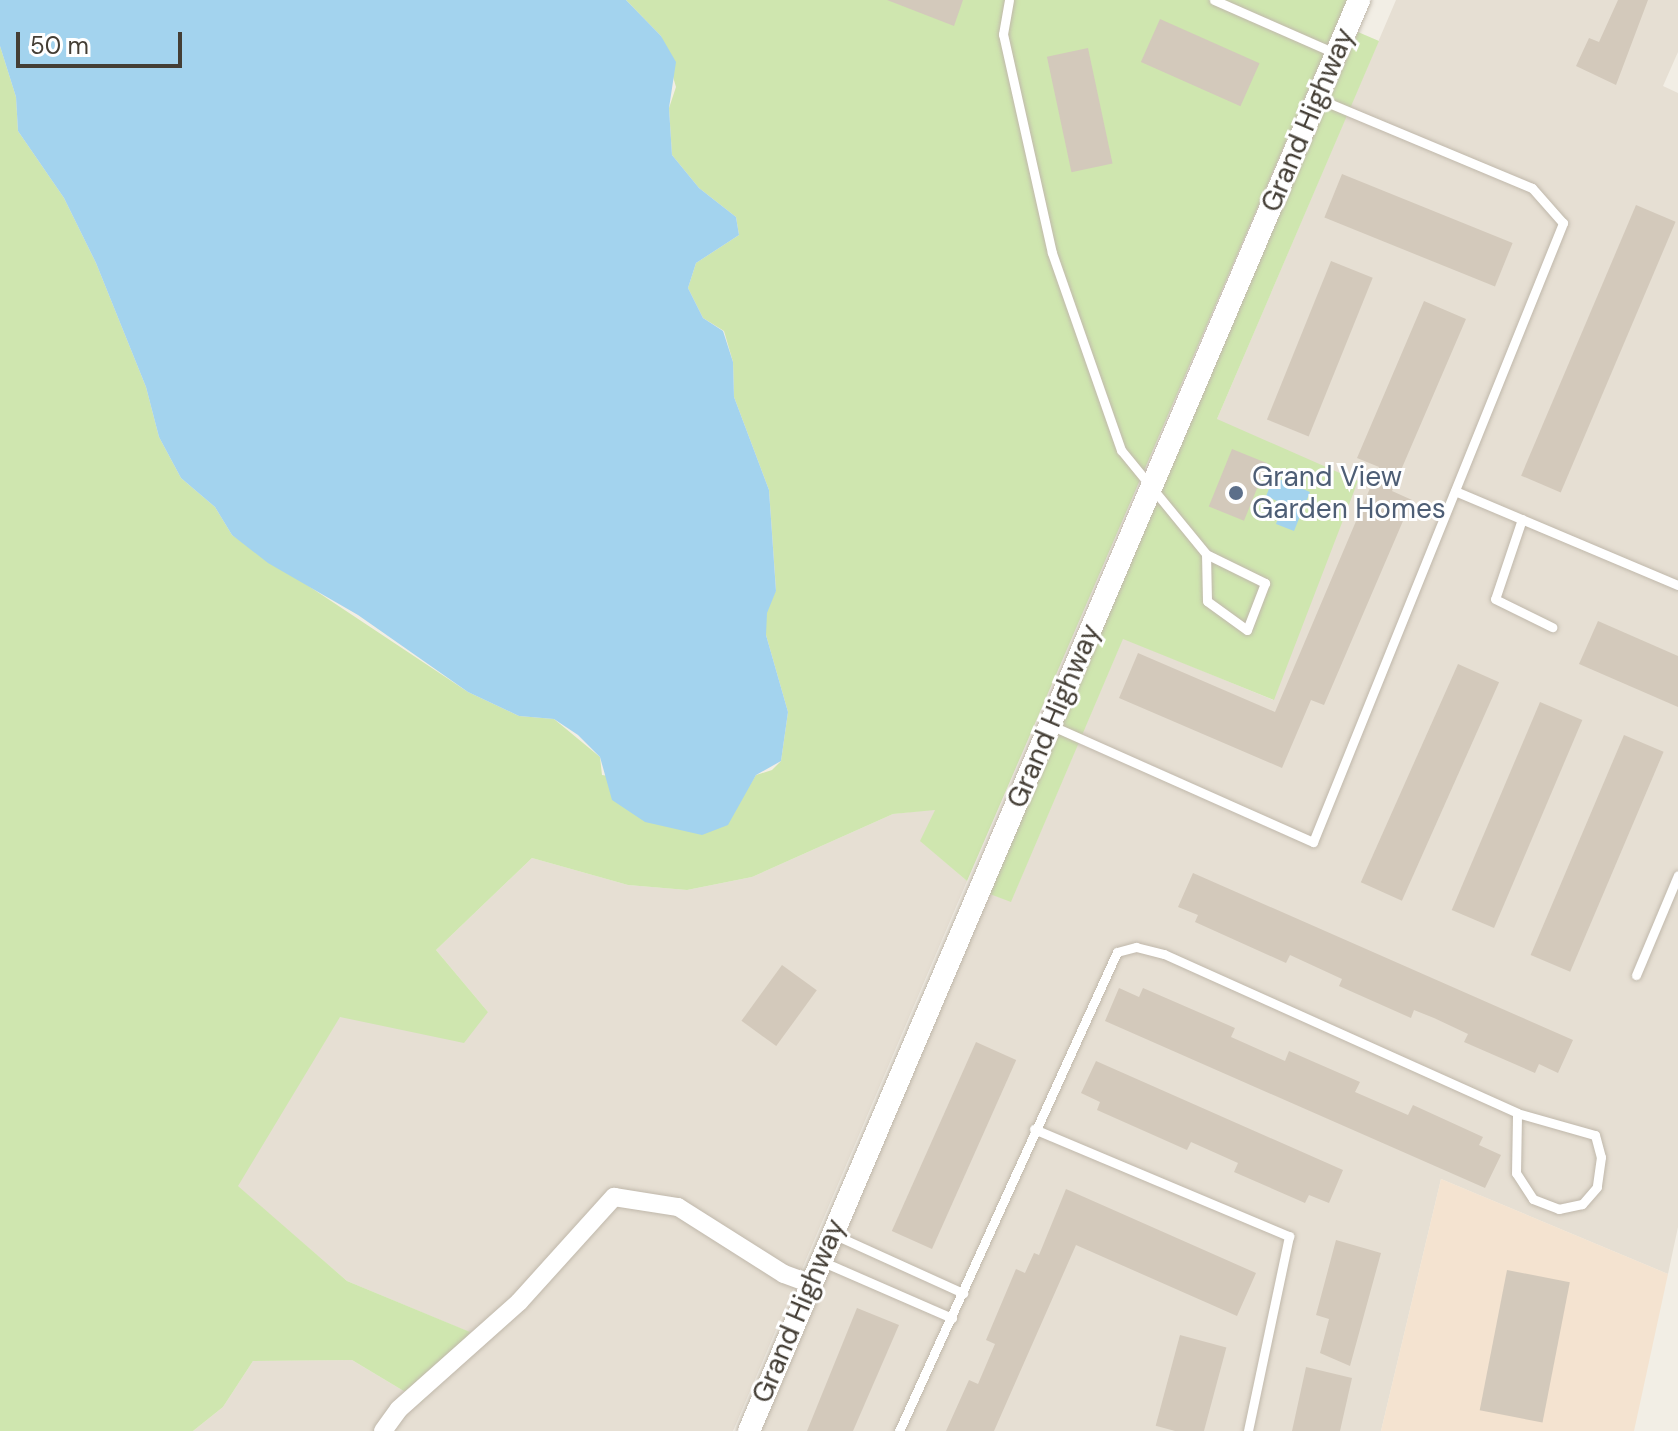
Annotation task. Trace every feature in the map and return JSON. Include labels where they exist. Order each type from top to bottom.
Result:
[{"type":"street","name":"Grand Highway","points":[[749,1431],[1359,0]]},
{"type":"street","points":[[383,1431],[399,1409],[519,1302],[614,1197],[678,1207],[784,1274],[811,1284]]},
{"type":"lane","points":[[1009,0],[1003,34],[1052,253],[1121,450],[1206,554],[1265,583],[1247,630],[1207,601],[1206,554]]},
{"type":"lane","points":[[1214,0],[1336,54]]},
{"type":"lane","points":[[1050,725],[1313,842],[1563,223],[1532,188],[1317,98]]},
{"type":"lane","points":[[1455,491],[1678,585]]},
{"type":"lane","points":[[1522,519],[1495,599],[1552,627]]},
{"type":"lane","points":[[1636,975],[1678,875]]},
{"type":"lane","points":[[899,1431],[1109,961],[1117,952],[1136,947],[1164,954],[1517,1113],[1595,1135],[1601,1157],[1597,1187],[1582,1204],[1559,1209],[1533,1199],[1516,1173],[1517,1113]]},
{"type":"lane","points":[[1034,1129],[1289,1236],[1248,1431]]},
{"type":"lane","points":[[832,1234],[963,1293]]},
{"type":"lane","points":[[821,1261],[952,1318]]},
{"type":"shaded area","points":[[1396,0],[1678,0],[1678,52],[1663,86],[1678,93],[1678,1227],[1668,1274],[1441,1179],[1381,1431],[758,1431],[987,893],[1011,901],[1123,638],[1273,700],[1217,419]]},
{"type":"shaded area","points":[[936,809],[921,841],[967,881],[733,1431],[193,1431],[223,1407],[253,1361],[352,1360],[422,1402],[469,1332],[347,1281],[237,1186],[340,1016],[488,1012],[436,950],[532,858],[628,885],[687,890],[752,877],[893,814]]},
{"type":"shaded area","points":[[1441,1179],[1668,1274],[1634,1431],[1381,1431]]},
{"type":"green space","points":[[626,0],[1347,0],[967,881],[920,841],[935,810],[893,814],[752,877],[687,890],[628,885],[532,858],[436,950],[488,1012],[464,1043],[340,1017],[238,1186],[347,1281],[470,1332],[422,1402],[352,1360],[253,1361],[223,1407],[193,1431],[0,1431],[0,46],[16,97],[18,131],[64,198],[96,263],[146,387],[159,437],[181,478],[215,507],[232,535],[468,692],[519,716],[554,719],[600,757],[602,775],[743,796],[756,775],[772,770],[781,761],[788,712],[766,635],[766,613],[776,590],[769,490],[734,397],[733,362],[724,331],[703,318],[688,288],[696,263],[739,235],[736,217],[699,188],[672,155],[669,108],[676,87],[661,36]]},
{"type":"green space","points":[[1358,32],[1379,41],[1217,419],[1358,481],[1274,700],[1123,639],[1011,902],[987,893]]},
{"type":"water","points":[[0,0],[626,0],[661,36],[676,62],[669,108],[672,155],[699,188],[736,217],[739,235],[696,263],[688,288],[703,318],[723,331],[733,362],[734,397],[769,490],[776,591],[767,613],[766,635],[788,712],[781,761],[756,775],[728,825],[702,835],[645,822],[612,800],[600,757],[578,735],[554,719],[519,716],[468,692],[358,615],[268,563],[232,535],[215,507],[181,478],[159,437],[146,387],[96,263],[64,198],[18,131],[16,97],[0,46]]},
{"type":"water","points":[[1274,477],[1310,492],[1294,531],[1276,524],[1284,504],[1266,496]]},
{"type":"building","points":[[887,0],[963,0],[954,26]]},
{"type":"building","points":[[1618,0],[1648,0],[1616,85],[1576,66],[1589,38],[1599,42]]},
{"type":"building","points":[[1160,19],[1260,63],[1240,106],[1141,62]]},
{"type":"building","points":[[1088,48],[1113,163],[1071,172],[1047,57]]},
{"type":"building","points":[[1342,174],[1513,243],[1495,287],[1324,218]]},
{"type":"building","points":[[1636,205],[1676,222],[1561,492],[1521,476]]},
{"type":"building","points":[[1331,261],[1373,278],[1309,436],[1267,420]]},
{"type":"building","points":[[1424,301],[1466,319],[1392,491],[1412,500],[1324,705],[1311,700],[1282,768],[1119,698],[1138,653],[1275,712],[1379,467],[1357,458]]},
{"type":"building","points":[[1232,449],[1267,463],[1244,521],[1209,506]]},
{"type":"building","points":[[1598,621],[1678,656],[1678,707],[1579,664]]},
{"type":"building","points":[[1458,664],[1499,682],[1402,901],[1361,882]]},
{"type":"building","points":[[1540,702],[1582,720],[1494,928],[1452,910]]},
{"type":"building","points":[[1624,735],[1664,752],[1570,972],[1531,955]]},
{"type":"building","points":[[1193,873],[1573,1040],[1558,1073],[1539,1064],[1535,1073],[1464,1042],[1468,1034],[1434,1018],[1414,1010],[1411,1018],[1339,986],[1342,979],[1290,955],[1286,963],[1195,922],[1198,915],[1178,907]]},
{"type":"building","points":[[782,965],[817,990],[776,1046],[741,1021]]},
{"type":"building","points":[[1119,988],[1139,997],[1143,988],[1235,1028],[1231,1037],[1285,1061],[1289,1051],[1360,1082],[1355,1092],[1408,1115],[1413,1105],[1483,1137],[1479,1145],[1501,1155],[1485,1188],[1105,1021]]},
{"type":"building","points":[[976,1042],[1016,1060],[932,1249],[892,1231]]},
{"type":"building","points":[[1096,1061],[1343,1170],[1329,1203],[1309,1195],[1305,1203],[1234,1172],[1238,1163],[1191,1142],[1187,1150],[1097,1110],[1100,1102],[1081,1093]]},
{"type":"building","points":[[1066,1189],[1256,1273],[1237,1316],[1076,1245],[994,1431],[946,1431],[969,1380],[978,1384],[995,1344],[986,1340],[1016,1269],[1025,1273],[1034,1253],[1039,1255]]},
{"type":"building","points":[[1336,1240],[1381,1253],[1350,1366],[1320,1353],[1329,1319],[1316,1315]]},
{"type":"building","points":[[1507,1270],[1570,1282],[1543,1423],[1480,1410]]},
{"type":"building","points":[[857,1308],[899,1325],[853,1431],[807,1431]]},
{"type":"building","points":[[1180,1335],[1226,1347],[1204,1431],[1175,1431],[1156,1426]]},
{"type":"building","points":[[1306,1367],[1352,1378],[1340,1431],[1292,1431]]},
{"type":"place","name":"Grand View Garden Homes","points":[[1236,493]]}]
